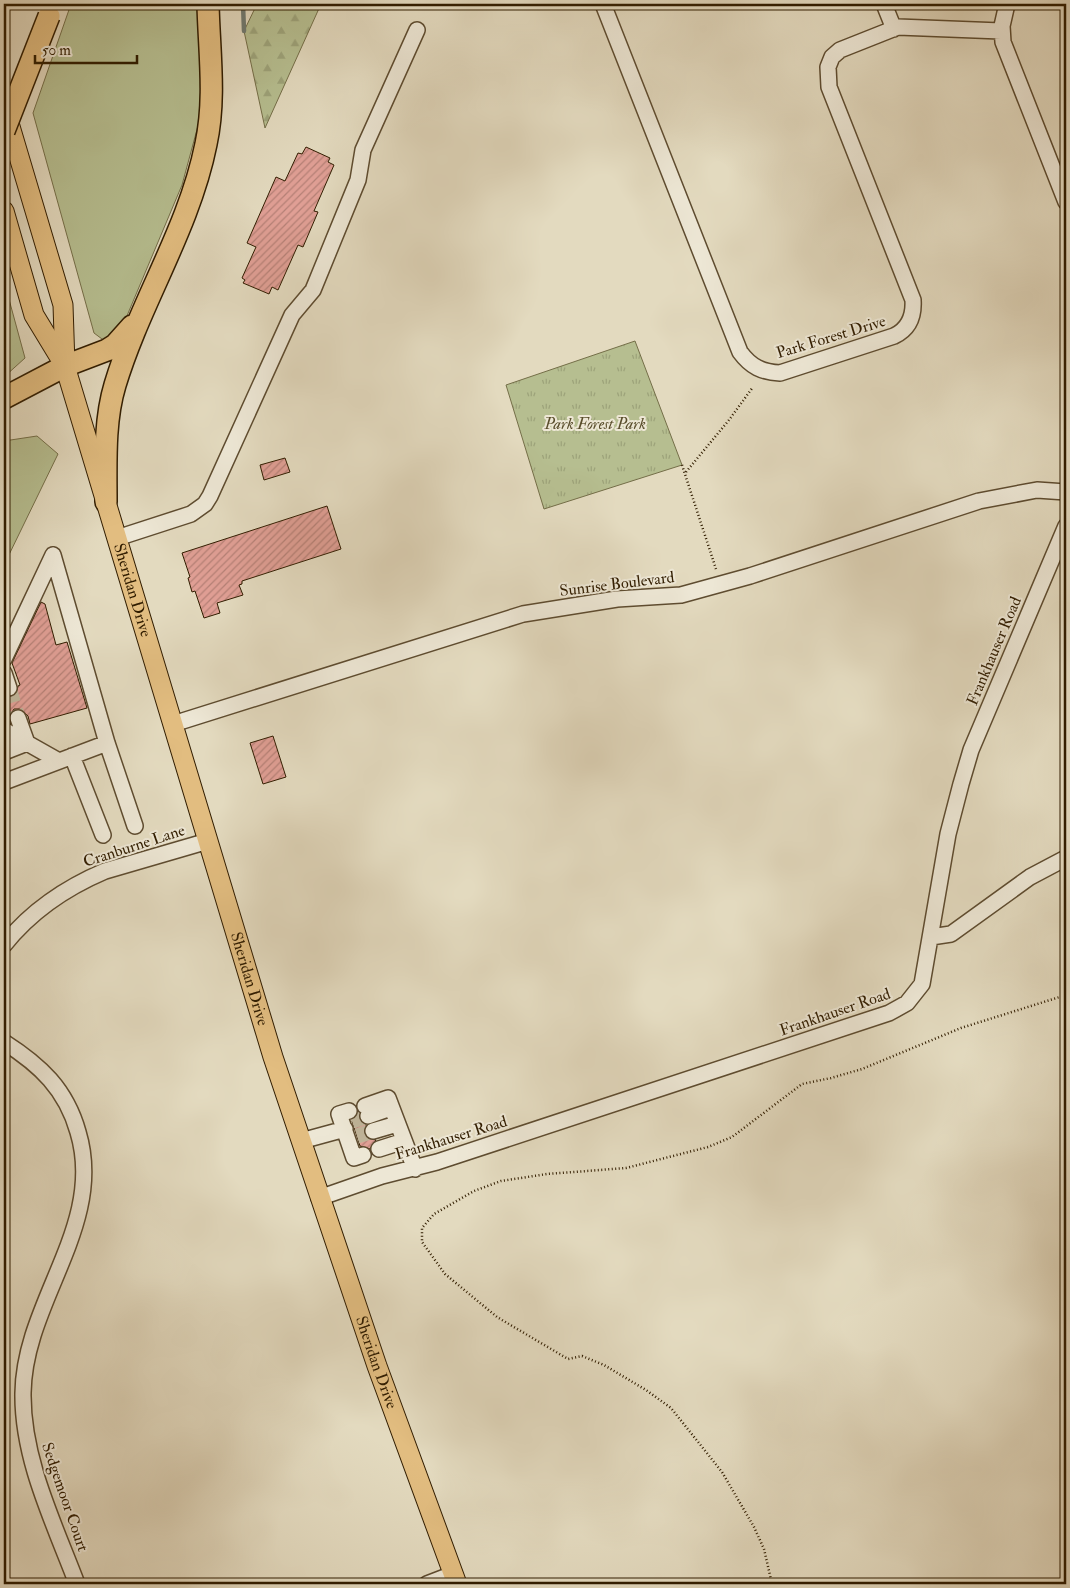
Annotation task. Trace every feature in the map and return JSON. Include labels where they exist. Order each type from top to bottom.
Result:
[{"type":"highway","points":[[106,502],[106,461],[111,401],[115,385],[141,316],[191,198],[207,143],[211,90],[208,4]]},
{"type":"highway","points":[[4,131],[51,10]]},
{"type":"highway","points":[[4,398],[65,366],[116,345],[141,316]]},
{"type":"main road","name":"Sheridan Drive","points":[[4,107],[63,305],[65,366]]},
{"type":"main road","name":"Sheridan Drive","points":[[4,212],[34,315],[65,366],[208,841],[319,1198],[376,1366],[455,1579]]},
{"type":"street","name":"Park Forest Drive","points":[[603,4],[740,352],[747,362],[759,370],[780,373],[894,336],[907,327],[912,319],[913,300],[827,78],[828,67],[832,57],[840,50],[894,29],[1002,31]]},
{"type":"street","points":[[884,4],[894,29]]},
{"type":"street","points":[[1008,4],[1002,31],[1005,51],[1066,202]]},
{"type":"street","points":[[117,538],[191,514],[205,504],[210,496],[292,315],[313,290],[358,180],[363,150],[417,30]]},
{"type":"street","name":"Sunrise Boulevard","points":[[173,724],[523,614],[617,599],[680,595],[750,576],[979,501],[1037,490],[1066,492]]},
{"type":"street","name":"Frankhauser Road","points":[[319,1198],[382,1176],[415,1169],[894,1012],[907,1003],[922,984],[948,834],[972,750],[1066,526]]},
{"type":"street","points":[[4,659],[53,555],[107,743],[135,826]]},
{"type":"street","points":[[4,673],[10,688]]},
{"type":"street","points":[[18,718],[27,743]]},
{"type":"street","points":[[4,730],[27,743],[65,758],[102,835]]},
{"type":"street","points":[[4,752],[27,743]]},
{"type":"street","points":[[4,782],[107,743]]},
{"type":"street","name":"Cranburne Lane","points":[[4,945],[16,930],[39,909],[88,878],[104,870],[208,841]]},
{"type":"street","points":[[931,936],[951,934],[1030,877],[1066,858]]},
{"type":"street","name":"Sedgemoor Court","points":[[4,1042],[43,1069],[60,1090],[76,1123],[85,1165],[83,1198],[72,1235],[32,1333],[25,1366],[23,1393],[28,1446],[77,1584]]},
{"type":"street","points":[[367,1111],[388,1098],[415,1169]]},
{"type":"street","points":[[373,1131],[397,1124]]},
{"type":"street","points":[[301,1142],[349,1127],[354,1158],[363,1155]]},
{"type":"street","points":[[379,1149],[404,1141]]},
{"type":"street","points":[[427,1584],[455,1579]]},
{"type":"path","points":[[686,472],[754,387]]},
{"type":"path","points":[[682,465],[686,472],[716,569]]},
{"type":"path","points":[[772,1584],[764,1549],[754,1527],[722,1472],[671,1408],[646,1390],[604,1366],[582,1356],[568,1359],[497,1317],[445,1274],[422,1242],[422,1228],[434,1214],[474,1191],[502,1181],[547,1174],[626,1168],[708,1147],[732,1138],[802,1084],[862,1069],[961,1028],[1066,994]]},
{"type":"green space","points":[[71,4],[202,4],[202,111],[182,185],[121,330],[106,342],[94,333],[33,113]]},
{"type":"green space","points":[[257,4],[321,4],[265,128],[244,31]]},
{"type":"green space","points":[[4,281],[25,358],[4,377]]},
{"type":"green space","name":"Park Forest Park","points":[[635,341],[682,465],[544,509],[506,385]]},
{"type":"green space","points":[[37,436],[58,454],[4,565],[4,441]]},
{"type":"building","points":[[306,147],[330,158],[328,162],[334,165],[314,211],[318,212],[303,247],[298,245],[278,290],[272,287],[269,294],[243,283],[245,280],[242,278],[256,247],[247,243],[276,177],[285,181],[298,153],[302,154]]},
{"type":"building","points":[[285,458],[290,472],[264,480],[260,465]]},
{"type":"building","points":[[327,506],[341,549],[242,581],[242,584],[239,585],[243,595],[217,603],[220,613],[204,618],[195,591],[192,592],[188,578],[190,577],[182,553]]},
{"type":"building","points":[[41,602],[45,604],[56,645],[67,642],[87,708],[30,724],[28,716],[20,709],[14,709],[9,717],[5,718],[4,698],[16,695],[20,685],[12,663]]},
{"type":"building","points":[[273,736],[286,777],[263,784],[250,743]]},
{"type":"building","points":[[358,1112],[359,1120],[366,1125],[364,1133],[366,1137],[376,1140],[370,1149],[360,1146],[352,1121]]},
{"type":"waterway","points":[[243,4],[244,31]]},
{"type":"tunnel","points":[[9,688],[18,718]]},
{"type":"tunnel","points":[[352,1121],[368,1116]]},
{"type":"tunnel","points":[[357,1136],[373,1131]]}]
